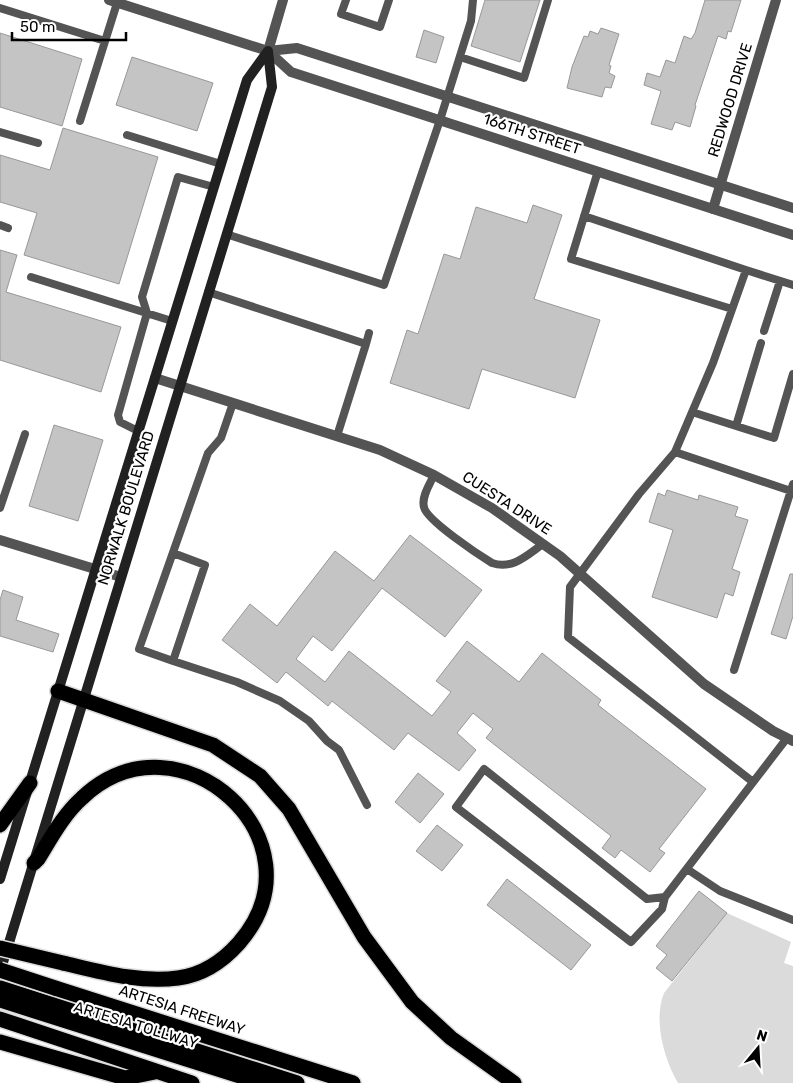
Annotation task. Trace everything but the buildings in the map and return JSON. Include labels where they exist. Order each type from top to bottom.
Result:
[{"type":"highway","points":[[58,691],[213,744],[260,776],[289,809],[364,937],[412,1002],[451,1038],[514,1083]]},
{"type":"highway","points":[[0,948],[63,963],[150,980],[180,978],[203,972],[231,952],[253,927],[265,893],[266,856],[251,821],[226,793],[200,776],[176,769],[141,767],[112,777],[82,797],[64,818],[38,859],[34,862]]},
{"type":"highway","points":[[0,825],[30,782]]},
{"type":"highway","name":"ARTESIA FREEWAY","points":[[0,971],[353,1083]]},
{"type":"highway","name":"ARTESIA TOLLWAY","points":[[0,988],[297,1083]]},
{"type":"highway","name":"ARTESIA TOLLWAY","points":[[0,1000],[262,1083]]},
{"type":"highway","points":[[0,1019],[192,1083]]},
{"type":"highway","points":[[6,1044],[125,1078],[157,1072]]},
{"type":"main road","name":"NORWALK BOULEVARD","points":[[0,879],[247,80],[268,51]]},
{"type":"main road","name":"NORWALK BOULEVARD","points":[[0,971],[272,87],[268,51]]},
{"type":"street","name":"NORWALK BOULEVARD","points":[[268,51],[284,0]]},
{"type":"street","name":"REDWOOD DRIVE","points":[[713,209],[776,0]]},
{"type":"street","name":"166TH STREET","points":[[113,1],[268,51],[298,48],[793,208]]},
{"type":"street","name":"166TH STREET","points":[[268,51],[291,72],[793,235]]},
{"type":"street","name":"CUESTA DRIVE","points":[[155,378],[380,450],[434,475],[492,508],[543,544],[579,573],[704,684],[773,731],[790,740]]},
{"type":"street","points":[[0,540],[121,577]]},
{"type":"lane","points":[[346,0],[341,14],[380,27],[389,0]]},
{"type":"lane","points":[[226,234],[383,288],[448,96],[471,20],[473,0]]},
{"type":"lane","points":[[460,57],[524,78],[548,0]]},
{"type":"lane","points":[[80,121],[105,41],[113,1]]},
{"type":"lane","points":[[0,8],[105,41]]},
{"type":"lane","points":[[0,132],[38,143]]},
{"type":"lane","points":[[127,135],[221,164]]},
{"type":"lane","points":[[598,171],[571,260],[732,309]]},
{"type":"lane","points":[[138,431],[120,422],[118,415],[147,313],[142,297],[178,177],[214,187]]},
{"type":"lane","points":[[584,216],[793,285]]},
{"type":"lane","points":[[746,270],[675,452],[639,494],[570,587],[568,637],[753,782]]},
{"type":"lane","points":[[31,277],[172,321]]},
{"type":"lane","points":[[764,330],[780,281]]},
{"type":"lane","points":[[208,292],[366,344]]},
{"type":"lane","points":[[337,436],[369,332]]},
{"type":"lane","points":[[736,426],[761,343]]},
{"type":"lane","points":[[692,412],[774,438],[793,374]]},
{"type":"lane","points":[[233,403],[221,438],[208,453],[139,649],[237,682],[280,701],[309,721],[326,741],[339,750],[367,805]]},
{"type":"lane","points":[[0,508],[25,434]]},
{"type":"lane","points":[[675,452],[792,487],[734,670]]},
{"type":"lane","points":[[434,475],[423,500],[424,509],[432,519],[492,563],[502,567],[513,565],[543,544]]},
{"type":"lane","points":[[173,554],[205,565],[173,661]]},
{"type":"lane","points":[[666,897],[647,899],[484,769],[456,807],[631,942],[662,909],[666,897],[687,869],[753,782],[790,740]]},
{"type":"lane","points":[[687,869],[720,891],[793,920]]},
{"type":"shaded area","points":[[727,913],[791,942],[784,963],[793,966],[793,1083],[678,1083],[668,1063],[660,1027],[661,1004],[664,993]]}]
